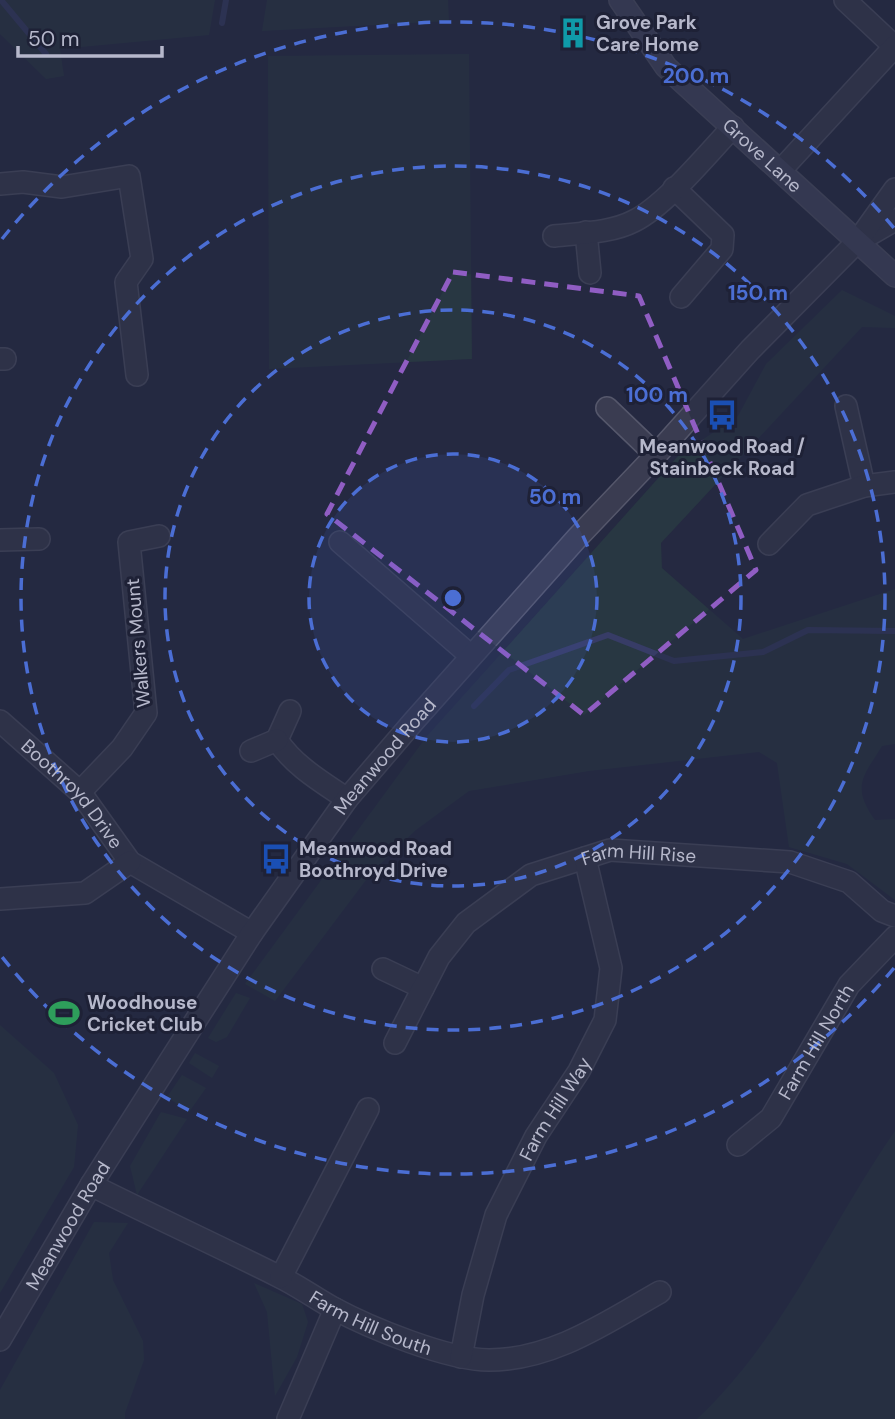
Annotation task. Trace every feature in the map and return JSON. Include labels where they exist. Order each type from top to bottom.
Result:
[{"type":"main road","name":"Grove Lane","points":[[620,0],[666,67],[782,170],[895,276]]},
{"type":"street","points":[[782,170],[895,47],[845,0]]},
{"type":"street","points":[[554,236],[614,228],[634,221],[674,188],[733,127]]},
{"type":"street","points":[[0,184],[23,182],[62,187],[129,176],[142,259],[126,282],[137,375]]},
{"type":"street","points":[[674,188],[723,235],[722,248],[681,297]]},
{"type":"street","name":"Meanwood Road","points":[[0,1340],[91,1185],[252,933],[347,799],[577,538],[750,350],[857,242],[895,189]]},
{"type":"street","name":"Meanwood Road","points":[[857,242],[895,220]]},
{"type":"street","points":[[586,232],[590,272]]},
{"type":"street","points":[[846,406],[864,486]]},
{"type":"street","points":[[606,409],[656,455]]},
{"type":"street","points":[[769,544],[807,505],[864,486],[895,482]]},
{"type":"street","name":"Walkers Mount","points":[[80,792],[122,748],[146,713],[129,542],[159,536]]},
{"type":"street","points":[[0,540],[39,539]]},
{"type":"street","points":[[340,542],[471,656]]},
{"type":"street","points":[[251,751],[276,740],[290,711]]},
{"type":"street","name":"Boothroyd Drive","points":[[0,721],[80,792],[130,862],[252,933]]},
{"type":"street","points":[[276,740],[300,766],[347,799]]},
{"type":"street","name":"Farm Hill Rise","points":[[395,1043],[439,957],[466,923],[531,875],[610,850],[790,862],[849,882],[882,911],[895,916]]},
{"type":"street","name":"Farm Hill Way","points":[[461,1357],[473,1295],[496,1215],[536,1136],[579,1071],[605,1020],[611,968],[585,858]]},
{"type":"street","points":[[0,899],[85,893],[130,862]]},
{"type":"street","name":"Farm Hill North","points":[[738,1145],[771,1118],[849,985],[895,937]]},
{"type":"street","points":[[383,969],[423,988]]},
{"type":"street","points":[[281,1277],[368,1108]]},
{"type":"street","name":"Farm Hill South","points":[[91,1185],[281,1277],[335,1309],[413,1343],[461,1357],[489,1360],[542,1353],[587,1333],[660,1292]]},
{"type":"street","points":[[288,1419],[335,1309]]},
{"type":"highlighted area","points":[[453,272],[639,296],[756,570],[584,715],[327,514]]},
{"type":"shaded area","points":[[0,0],[215,0],[209,35],[60,49],[64,76],[46,79],[0,34]]},
{"type":"shaded area","points":[[267,0],[448,0],[449,21],[262,31]]},
{"type":"shaded area","points":[[469,54],[472,359],[269,369],[268,56]]},
{"type":"shaded area","points":[[842,290],[895,316],[895,328],[862,327],[661,543],[662,568],[743,639],[895,589],[895,744],[882,746],[865,774],[862,790],[863,798],[875,820],[895,819],[895,900],[847,864],[789,847],[777,763],[759,752],[589,771],[469,791],[416,830],[372,872],[275,1001],[245,984],[427,736],[678,456],[738,416],[766,364]]},
{"type":"shaded area","points":[[236,993],[250,998],[227,1037],[216,1042],[208,1038]]},
{"type":"shaded area","points":[[0,1025],[54,1073],[78,1125],[74,1167],[0,1293]]},
{"type":"shaded area","points":[[195,1053],[219,1066],[212,1078],[189,1063]]},
{"type":"shaded area","points":[[182,1075],[206,1088],[189,1112],[167,1097]]},
{"type":"shaded area","points":[[161,1112],[187,1119],[137,1195],[130,1166]]},
{"type":"shaded area","points":[[895,1131],[895,1419],[697,1419],[755,1354],[780,1318]]},
{"type":"shaded area","points":[[94,1222],[128,1223],[109,1253],[113,1280],[143,1341],[144,1360],[125,1419],[0,1419],[0,1390]]},
{"type":"shaded area","points":[[254,1283],[302,1304],[308,1322],[297,1357],[275,1396],[267,1312]]},
{"type":"waterway","points":[[1,0],[46,54]]},
{"type":"waterway","points":[[222,23],[226,0]]},
{"type":"waterway","points":[[474,706],[509,670],[608,635],[674,661],[763,652],[808,630],[895,631]]},
{"type":"place","name":"Grove Park Care Home","points":[[573,33]]},
{"type":"place","name":"Meanwood Road / Stainbeck Road","points":[[722,415]]},
{"type":"place","name":"Meanwood Road Boothroyd Drive","points":[[276,859]]},
{"type":"place","name":"Woodhouse Cricket Club","points":[[64,1013]]}]
